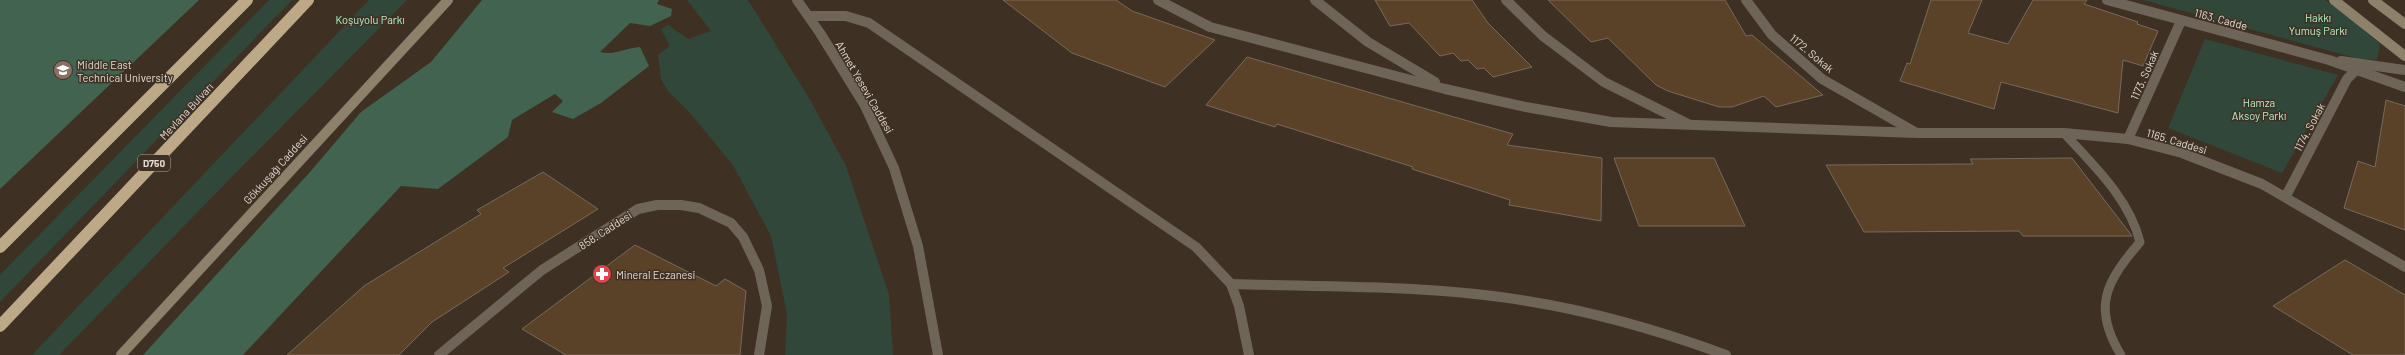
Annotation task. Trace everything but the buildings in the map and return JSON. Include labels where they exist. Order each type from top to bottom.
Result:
[{"type":"highway","points":[[0,247],[247,0]]},
{"type":"highway","name":"Mevlana Bulvarı","points":[[0,326],[308,0]]},
{"type":"street","name":"Gökkuşağı Caddesi","points":[[121,355],[362,91],[448,0]]},
{"type":"street","name":"Ahmet Yesevi Caddesi","points":[[797,0],[810,16],[867,110],[896,172],[910,213],[922,257],[931,303],[938,355]]},
{"type":"street","name":"1165. Caddesi","points":[[1158,0],[1164,5],[1210,27],[1446,89],[1526,108],[1611,122],[1917,133],[2064,133],[2128,139],[2155,145],[2212,164],[2286,196],[2405,267]]},
{"type":"street","points":[[1315,0],[1368,42],[1446,89]]},
{"type":"street","points":[[1506,0],[1543,36],[1604,82],[1692,126]]},
{"type":"street","name":"1172. Sokak","points":[[1746,0],[1772,35],[1822,79],[1917,133]]},
{"type":"street","name":"1163. Cadde","points":[[2107,0],[2329,60],[2405,70]]},
{"type":"street","points":[[2334,0],[2405,56]]},
{"type":"street","points":[[2373,0],[2405,24]]},
{"type":"street","points":[[810,16],[846,16],[869,23],[1181,236],[1209,258],[1232,284],[1239,306],[1249,355]]},
{"type":"street","name":"1173. Sokak","points":[[2128,139],[2181,21]]},
{"type":"street","name":"1163. Cadde","points":[[2329,60],[2355,71],[2405,87]]},
{"type":"street","name":"1174. Sokak","points":[[2286,196],[2347,79],[2355,71]]},
{"type":"street","name":"858. Caddesi","points":[[440,355],[542,270],[638,209],[657,205],[681,205],[700,208],[731,223],[743,237],[751,251],[759,270],[767,306],[759,355]]},
{"type":"street","points":[[1232,284],[1416,291],[1502,298],[1545,304],[1632,324],[1726,355]]},
{"type":"lane","points":[[2064,133],[2126,206],[2139,230],[2140,242],[2116,272],[2106,293],[2106,319],[2111,335],[2121,355]]},
{"type":"green space","name":"Middle East Technical University","points":[[0,0],[199,0],[0,189]]},
{"type":"green space","points":[[269,0],[292,0],[0,302],[0,275]]},
{"type":"green space","name":"Koşuyolu Parkı","points":[[369,0],[407,0],[219,190],[59,355],[32,355]]},
{"type":"green space","points":[[482,0],[659,0],[657,4],[672,9],[671,16],[650,26],[630,23],[600,52],[609,53],[640,47],[649,66],[601,103],[573,119],[552,112],[563,101],[555,94],[512,120],[508,137],[438,189],[401,186],[243,355],[143,355],[310,172],[361,112],[431,62]]},
{"type":"green space","points":[[687,0],[748,0],[809,98],[846,166],[889,294],[893,355],[785,355],[787,314],[771,236],[733,165],[690,113],[668,91],[661,79],[658,55],[670,46],[661,29],[668,25],[688,39],[711,31]]},
{"type":"green space","name":"Hakkı Yumuş Parkı","points":[[2143,0],[2325,0],[2351,19],[2380,44],[2377,60],[2356,58]]},
{"type":"green space","name":"Hamza Aksoy Parkı","points":[[2205,39],[2338,75],[2282,173],[2168,128]]},
{"type":"place","name":"Middle East Technical University","points":[[63,70]]},
{"type":"place","name":"Mineral Eczanesi","points":[[602,274]]}]
